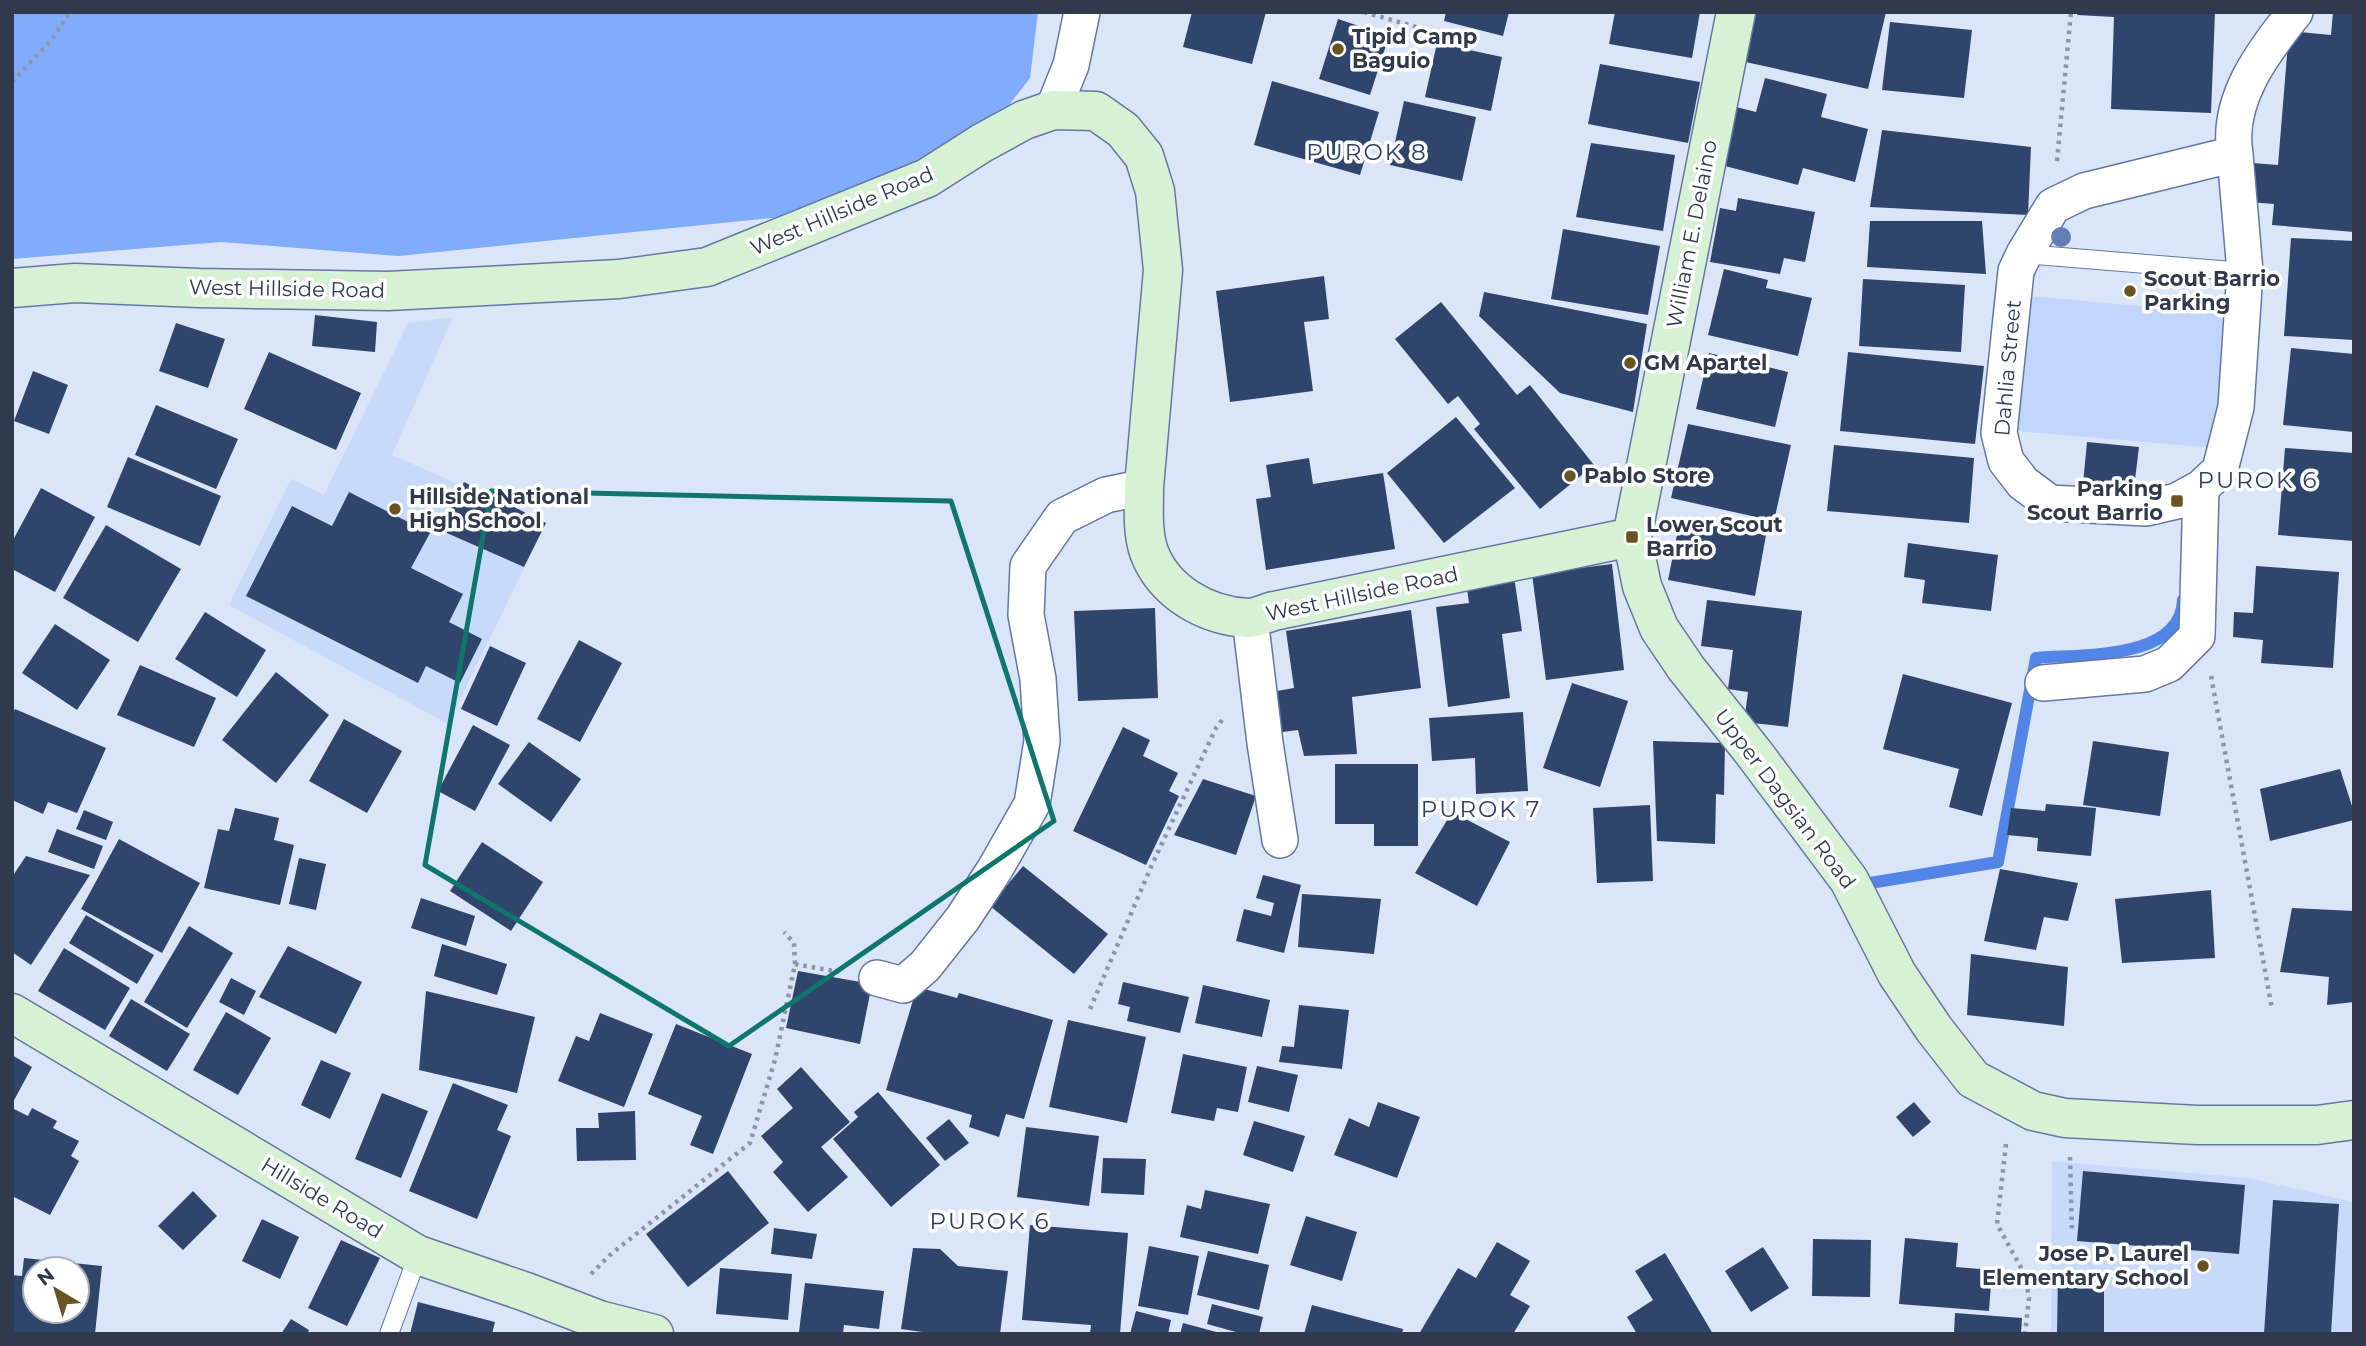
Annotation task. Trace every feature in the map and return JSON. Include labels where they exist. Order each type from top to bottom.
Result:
[{"type":"street","points":[[1053,110],[1072,65],[1082,12]]},
{"type":"street","name":"William E. Delaino","points":[[1632,537],[1736,12]]},
{"type":"street","name":"Dahlia Street","points":[[2053,206],[2016,271],[1999,433],[2006,461],[2023,483],[2050,503],[2146,508],[2177,501],[2201,488],[2220,470],[2236,407],[2245,272],[2232,137],[2239,102],[2253,69],[2295,12]]},
{"type":"street","name":"West Hillside Road","points":[[12,288],[75,283],[388,291],[619,279],[707,267],[927,178],[1024,120],[1053,110],[1096,111],[1124,130],[1144,156],[1156,191],[1163,270],[1144,487],[1144,523],[1148,551],[1160,573],[1175,590],[1196,604],[1218,612],[1250,618],[1632,537]]},
{"type":"street","points":[[2053,206],[2084,191],[2235,154]]},
{"type":"street","points":[[877,978],[904,985],[925,965],[963,918],[1032,804],[1042,741],[1038,679],[1026,615],[1028,566],[1062,517],[1106,495],[1144,487]]},
{"type":"street","points":[[2043,683],[2145,674],[2169,664],[2197,636],[2201,488]]},
{"type":"street","name":"Upper Dagsian Road","points":[[1632,537],[1642,586],[1659,628],[1686,668],[1849,880],[1898,974],[1934,1029],[1973,1079],[2033,1111],[2065,1118],[2197,1125],[2317,1125],[2354,1120]]},
{"type":"street","points":[[1250,618],[1280,840]]},
{"type":"street","name":"Hillside Road","points":[[12,1013],[418,1255],[599,1320],[654,1334]]},
{"type":"lane","points":[[2024,254],[2245,272]]},
{"type":"lane","points":[[390,1334],[418,1255]]},
{"type":"path","points":[[12,82],[52,39],[70,12]]},
{"type":"path","points":[[1364,12],[1416,27]]},
{"type":"path","points":[[2053,206],[2071,12]]},
{"type":"path","points":[[2212,689],[2272,1009]]},
{"type":"path","points":[[1090,1009],[1151,867],[1216,728]]},
{"type":"path","points":[[610,1255],[750,1143],[775,1060],[795,964],[794,943],[784,932]]},
{"type":"path","points":[[2007,1138],[1997,1224],[2025,1275],[2029,1298],[2025,1334]]},
{"type":"path","points":[[2067,1145],[2070,1157],[2072,1233]]},
{"type":"highlighted area","points":[[491,491],[951,501],[1054,821],[729,1046],[425,865]]},
{"type":"shaded area","points":[[12,12],[1038,12],[1030,78],[990,130],[782,217],[398,256],[221,242],[12,259]]},
{"type":"shaded area","points":[[2028,296],[2228,314],[2215,448],[2015,431]]},
{"type":"shaded area","name":"Hillside National High School","points":[[453,317],[392,455],[546,523],[448,724],[229,605],[291,479],[324,495],[408,323]]},
{"type":"shaded area","name":"Jose P. Laurel Elementary School","points":[[2052,1161],[2248,1178],[2354,1202],[2354,1334],[2051,1334]]},
{"type":"building","points":[[1192,12],[1266,12],[1252,64],[1183,47]]},
{"type":"building","points":[[1446,12],[1509,12],[1503,36],[1444,21]]},
{"type":"building","points":[[1615,12],[1700,12],[1692,58],[1609,44]]},
{"type":"building","points":[[1752,12],[1886,12],[1868,89],[1741,61]]},
{"type":"building","points":[[2077,12],[2215,12],[2211,113],[2111,109],[2114,17],[2077,15]]},
{"type":"building","points":[[2333,12],[2354,12],[2354,232],[2272,225],[2274,204],[2249,202],[2253,163],[2278,165],[2289,31],[2331,35]]},
{"type":"building","points":[[1338,19],[1389,36],[1370,95],[1319,79]]},
{"type":"building","points":[[1890,22],[1972,30],[1964,98],[1882,90]]},
{"type":"building","points":[[1437,43],[1502,57],[1491,111],[1425,97]]},
{"type":"building","points":[[1600,64],[1700,82],[1688,143],[1588,124]]},
{"type":"building","points":[[1765,78],[1827,94],[1821,117],[1868,129],[1855,182],[1803,168],[1798,185],[1721,165],[1736,107],[1756,112]]},
{"type":"building","points":[[1272,81],[1379,112],[1360,175],[1254,145]]},
{"type":"building","points":[[1404,101],[1476,117],[1462,181],[1390,165]]},
{"type":"building","points":[[1882,130],[2031,147],[2028,215],[1870,207]]},
{"type":"building","points":[[1591,143],[1675,155],[1663,231],[1576,217]]},
{"type":"building","points":[[1738,198],[1815,212],[1805,262],[1784,258],[1780,274],[1710,262],[1720,208],[1736,211]]},
{"type":"building","points":[[1870,221],[1982,221],[1986,274],[1867,267]]},
{"type":"building","points":[[1563,229],[1660,246],[1648,315],[1551,299]]},
{"type":"building","points":[[2291,238],[2354,241],[2354,340],[2284,336]]},
{"type":"building","points":[[1724,269],[1768,280],[1766,288],[1812,298],[1798,356],[1708,335]]},
{"type":"building","points":[[1324,276],[1329,319],[1304,322],[1313,391],[1230,402],[1216,291]]},
{"type":"building","points":[[1863,279],[1965,285],[1961,352],[1859,346]]},
{"type":"building","points":[[1484,292],[1647,324],[1633,412],[1560,393],[1479,316]]},
{"type":"building","points":[[1441,302],[1517,395],[1530,385],[1594,465],[1540,509],[1474,429],[1480,424],[1458,396],[1448,404],[1395,339]]},
{"type":"building","points":[[315,315],[377,322],[375,352],[312,346]]},
{"type":"building","points":[[176,323],[225,339],[208,388],[159,371]]},
{"type":"building","points":[[2291,348],[2354,354],[2354,432],[2283,425]]},
{"type":"building","points":[[269,352],[361,393],[336,450],[244,409]]},
{"type":"building","points":[[1848,352],[1984,366],[1975,444],[1840,431]]},
{"type":"building","points":[[1709,353],[1788,372],[1775,427],[1696,409]]},
{"type":"building","points":[[33,371],[68,385],[49,434],[14,421]]},
{"type":"building","points":[[156,405],[238,439],[216,489],[135,455]]},
{"type":"building","points":[[1456,417],[1515,488],[1444,543],[1387,473]]},
{"type":"building","points":[[1688,424],[1791,445],[1774,521],[1671,498]]},
{"type":"building","points":[[2087,442],[2139,447],[2134,488],[2083,484]]},
{"type":"building","points":[[1834,445],[1974,458],[1969,523],[1827,511]]},
{"type":"building","points":[[2285,448],[2354,453],[2354,541],[2278,535]]},
{"type":"building","points":[[128,457],[221,496],[200,546],[107,507]]},
{"type":"building","points":[[1309,458],[1313,484],[1383,473],[1395,549],[1266,570],[1256,499],[1271,497],[1266,465]]},
{"type":"building","points":[[464,482],[546,523],[524,567],[440,530]]},
{"type":"building","points":[[41,488],[95,517],[55,592],[12,569],[12,542]]},
{"type":"building","points":[[349,492],[430,533],[411,568],[463,594],[449,622],[482,639],[460,683],[426,666],[418,683],[246,596],[292,506],[332,526]]},
{"type":"building","points":[[1680,520],[1766,535],[1755,596],[1668,580]]},
{"type":"building","points":[[106,525],[181,569],[138,642],[63,598]]},
{"type":"building","points":[[1908,543],[1998,555],[1991,611],[1922,603],[1925,580],[1904,577]]},
{"type":"building","points":[[1612,564],[1624,670],[1546,680],[1532,574]]},
{"type":"building","points":[[2256,566],[2339,572],[2333,668],[2261,663],[2263,640],[2233,637],[2234,612],[2253,613]]},
{"type":"building","points":[[1514,576],[1522,631],[1502,634],[1510,698],[1448,707],[1436,607],[1469,603],[1466,582]]},
{"type":"building","points":[[1707,600],[1802,611],[1788,727],[1744,722],[1748,692],[1728,689],[1733,650],[1701,646]]},
{"type":"building","points":[[1155,608],[1158,698],[1078,701],[1074,611]]},
{"type":"building","points":[[1411,610],[1421,688],[1352,697],[1357,754],[1304,756],[1298,730],[1275,733],[1271,692],[1294,688],[1286,631]]},
{"type":"building","points":[[205,612],[266,650],[237,697],[175,659]]},
{"type":"building","points":[[55,624],[110,660],[77,710],[22,673]]},
{"type":"building","points":[[579,640],[622,663],[580,742],[537,719]]},
{"type":"building","points":[[490,646],[526,663],[497,726],[461,709]]},
{"type":"building","points":[[140,665],[216,698],[194,747],[117,715]]},
{"type":"building","points":[[276,672],[329,715],[276,783],[222,740]]},
{"type":"building","points":[[1903,674],[2012,703],[1982,816],[1949,807],[1959,769],[1883,749]]},
{"type":"building","points":[[1572,683],[1628,701],[1600,787],[1543,768]]},
{"type":"building","points":[[15,709],[106,748],[77,813],[48,802],[43,814],[12,800],[12,715]]},
{"type":"building","points":[[1523,712],[1528,791],[1476,794],[1475,758],[1432,761],[1429,718]]},
{"type":"building","points":[[344,719],[402,751],[367,813],[309,781]]},
{"type":"building","points":[[473,725],[510,745],[475,811],[438,791]]},
{"type":"building","points":[[1123,727],[1150,740],[1143,756],[1178,773],[1169,791],[1179,796],[1146,865],[1073,831]]},
{"type":"building","points":[[1653,741],[1725,743],[1724,795],[1716,794],[1715,844],[1657,841]]},
{"type":"building","points":[[2093,741],[2169,752],[2160,816],[2083,805]]},
{"type":"building","points":[[529,742],[581,779],[551,822],[498,784]]},
{"type":"building","points":[[1335,764],[1418,764],[1418,846],[1374,846],[1374,824],[1335,824]]},
{"type":"building","points":[[2340,769],[2354,812],[2354,820],[2270,841],[2260,789]]},
{"type":"building","points":[[1203,779],[1256,796],[1236,855],[1174,835]]},
{"type":"building","points":[[2046,804],[2096,808],[2091,856],[2037,851],[2038,838],[2007,835],[2011,808],[2045,811]]},
{"type":"building","points":[[1650,805],[1653,881],[1597,883],[1593,808]]},
{"type":"building","points":[[235,808],[279,818],[274,840],[294,845],[280,905],[204,888],[218,829],[229,831]]},
{"type":"building","points":[[84,810],[113,822],[106,840],[76,829]]},
{"type":"building","points":[[1452,812],[1510,842],[1477,906],[1415,873]]},
{"type":"building","points":[[57,829],[103,846],[94,869],[48,852]]},
{"type":"building","points":[[119,839],[200,883],[162,953],[81,909]]},
{"type":"building","points":[[482,842],[543,882],[511,931],[450,891]]},
{"type":"building","points":[[26,856],[90,875],[31,965],[12,952],[12,877]]},
{"type":"building","points":[[299,858],[326,864],[316,910],[289,904]]},
{"type":"building","points":[[1023,866],[1108,934],[1074,974],[990,906]]},
{"type":"building","points":[[2000,869],[2078,883],[2068,921],[2044,917],[2036,950],[1984,941]]},
{"type":"building","points":[[1263,875],[1301,885],[1284,953],[1236,941],[1244,909],[1271,916],[1274,903],[1256,898]]},
{"type":"building","points":[[2211,890],[2215,958],[2122,963],[2115,899]]},
{"type":"building","points":[[1302,894],[1381,899],[1374,954],[1298,947]]},
{"type":"building","points":[[421,898],[475,916],[466,946],[411,928]]},
{"type":"building","points":[[2292,908],[2354,911],[2354,1002],[2327,1005],[2329,977],[2280,972]]},
{"type":"building","points":[[86,915],[154,955],[137,984],[69,943]]},
{"type":"building","points":[[189,926],[233,953],[187,1028],[144,1002]]},
{"type":"building","points":[[442,944],[507,964],[497,995],[434,976]]},
{"type":"building","points":[[288,946],[362,982],[336,1034],[259,997]]},
{"type":"building","points":[[64,948],[130,988],[105,1030],[38,991]]},
{"type":"building","points":[[1971,954],[2068,967],[2064,1026],[1967,1015]]},
{"type":"building","points":[[798,971],[872,984],[860,1044],[786,1028]]},
{"type":"building","points":[[231,978],[256,991],[244,1015],[219,1002]]},
{"type":"building","points":[[1123,982],[1189,997],[1180,1033],[1127,1021],[1130,1007],[1118,1004]]},
{"type":"building","points":[[1203,985],[1270,1000],[1262,1037],[1195,1023]]},
{"type":"building","points":[[917,987],[957,998],[959,993],[1053,1020],[1024,1119],[1006,1114],[999,1137],[969,1127],[972,1115],[886,1090]]},
{"type":"building","points":[[426,991],[535,1017],[517,1093],[419,1070]]},
{"type":"building","points":[[131,999],[190,1034],[167,1071],[109,1036]]},
{"type":"building","points":[[1299,1005],[1349,1010],[1342,1069],[1279,1062],[1282,1046],[1294,1047]]},
{"type":"building","points":[[226,1012],[271,1038],[238,1095],[193,1070]]},
{"type":"building","points":[[600,1013],[653,1034],[624,1107],[558,1081],[576,1036],[589,1041]]},
{"type":"building","points":[[1068,1020],[1146,1037],[1127,1123],[1049,1107]]},
{"type":"building","points":[[676,1024],[752,1054],[713,1154],[690,1145],[702,1116],[648,1094]]},
{"type":"building","points":[[1183,1054],[1247,1067],[1238,1112],[1217,1108],[1214,1121],[1171,1113]]},
{"type":"building","points":[[12,1055],[32,1067],[12,1104]]},
{"type":"building","points":[[321,1060],[351,1073],[330,1119],[301,1105]]},
{"type":"building","points":[[1257,1066],[1298,1075],[1289,1112],[1248,1102]]},
{"type":"building","points":[[801,1067],[850,1122],[821,1147],[848,1177],[808,1212],[773,1172],[783,1162],[761,1136],[793,1108],[777,1089]]},
{"type":"building","points":[[453,1083],[508,1105],[497,1130],[511,1136],[477,1219],[409,1191]]},
{"type":"building","points":[[878,1092],[940,1165],[891,1207],[833,1139],[858,1117],[854,1112]]},
{"type":"building","points":[[382,1093],[428,1111],[401,1178],[355,1159]]},
{"type":"building","points":[[1378,1102],[1420,1117],[1397,1178],[1334,1155],[1349,1118],[1369,1127]]},
{"type":"building","points":[[1914,1102],[1931,1122],[1913,1137],[1896,1117]]},
{"type":"building","points":[[12,1108],[28,1116],[32,1108],[57,1121],[53,1128],[79,1141],[71,1156],[79,1161],[50,1215],[12,1196]]},
{"type":"building","points":[[635,1111],[636,1160],[577,1161],[576,1128],[599,1128],[598,1113]]},
{"type":"building","points":[[949,1119],[969,1143],[945,1161],[926,1138]]},
{"type":"building","points":[[1254,1121],[1305,1136],[1293,1172],[1243,1155]]},
{"type":"building","points":[[1026,1127],[1099,1136],[1089,1206],[1017,1197]]},
{"type":"building","points":[[1103,1158],[1146,1159],[1144,1195],[1101,1193]]},
{"type":"building","points":[[728,1171],[769,1223],[688,1287],[646,1234]]},
{"type":"building","points":[[2083,1171],[2245,1185],[2239,1254],[2077,1241]]},
{"type":"building","points":[[1205,1190],[1270,1204],[1258,1254],[1180,1237],[1187,1205],[1201,1209]]},
{"type":"building","points":[[193,1191],[217,1216],[183,1250],[158,1226]]},
{"type":"building","points":[[2273,1200],[2339,1204],[2331,1334],[2264,1334]]},
{"type":"building","points":[[1306,1216],[1357,1232],[1342,1281],[1290,1265]]},
{"type":"building","points":[[262,1219],[299,1237],[280,1279],[242,1261]]},
{"type":"building","points":[[1030,1225],[1128,1233],[1120,1334],[1090,1334],[1091,1325],[1022,1320]]},
{"type":"building","points":[[774,1228],[817,1234],[812,1259],[771,1254]]},
{"type":"building","points":[[1905,1238],[1958,1243],[1956,1267],[1992,1270],[1989,1311],[1899,1304]]},
{"type":"building","points":[[1813,1239],[1871,1240],[1870,1297],[1812,1296]]},
{"type":"building","points":[[341,1240],[380,1258],[347,1326],[308,1308]]},
{"type":"building","points":[[1497,1242],[1530,1261],[1510,1295],[1530,1306],[1513,1334],[1419,1334],[1458,1268],[1476,1278]]},
{"type":"building","points":[[1149,1246],[1199,1256],[1188,1315],[1138,1306]]},
{"type":"building","points":[[1763,1247],[1789,1288],[1751,1312],[1725,1271]]},
{"type":"building","points":[[913,1248],[940,1249],[958,1266],[1008,1271],[1000,1334],[937,1334],[901,1329]]},
{"type":"building","points":[[1208,1251],[1269,1265],[1259,1310],[1197,1295]]},
{"type":"building","points":[[1665,1253],[1713,1334],[1637,1334],[1627,1317],[1653,1300],[1635,1271]]},
{"type":"building","points":[[91,1265],[102,1266],[95,1334],[12,1334],[12,1275],[21,1276],[21,1325],[91,1325]]},
{"type":"building","points":[[720,1268],[792,1274],[788,1320],[716,1314]]},
{"type":"building","points":[[2058,1271],[2104,1271],[2104,1334],[2057,1334]]},
{"type":"building","points":[[805,1283],[884,1291],[879,1329],[844,1325],[843,1334],[799,1332]]},
{"type":"building","points":[[418,1302],[495,1322],[492,1334],[410,1334]]},
{"type":"building","points":[[1212,1304],[1263,1317],[1259,1334],[1243,1334],[1207,1324]]},
{"type":"building","points":[[1312,1305],[1403,1329],[1402,1334],[1304,1334]]},
{"type":"building","points":[[1136,1311],[1171,1320],[1168,1334],[1130,1334]]},
{"type":"building","points":[[1955,1313],[2022,1318],[2021,1334],[1954,1333]]},
{"type":"building","points":[[291,1319],[309,1330],[307,1334],[281,1334]]},
{"type":"building","points":[[1183,1323],[1220,1333],[1220,1334],[1180,1334]]},
{"type":"waterway","points":[[1858,885],[1998,862],[2036,658],[2101,654],[2147,644],[2165,634],[2178,620],[2183,600]]},
{"type":"place","name":"Tipid Camp Baguio","points":[[1338,49]]},
{"type":"place","name":"Scout Barrio Parking","points":[[2130,291]]},
{"type":"place","name":"GM Apartel","points":[[1630,363]]},
{"type":"place","name":"Pablo Store","points":[[1570,476]]},
{"type":"place","name":"Parking Scout Barrio","points":[[2177,501]]},
{"type":"place","name":"Hillside National High School","points":[[395,509]]},
{"type":"place","name":"Lower Scout Barrio","points":[[1632,537]]},
{"type":"place","name":"Jose P. Laurel Elementary School","points":[[2203,1266]]},
{"type":"district","name":"PUROK 8","points":[[1367,152]]},
{"type":"district","name":"PUROK 6","points":[[2258,480]]},
{"type":"district","name":"PUROK 7","points":[[1481,809]]},
{"type":"district","name":"PUROK 6","points":[[990,1221]]}]
